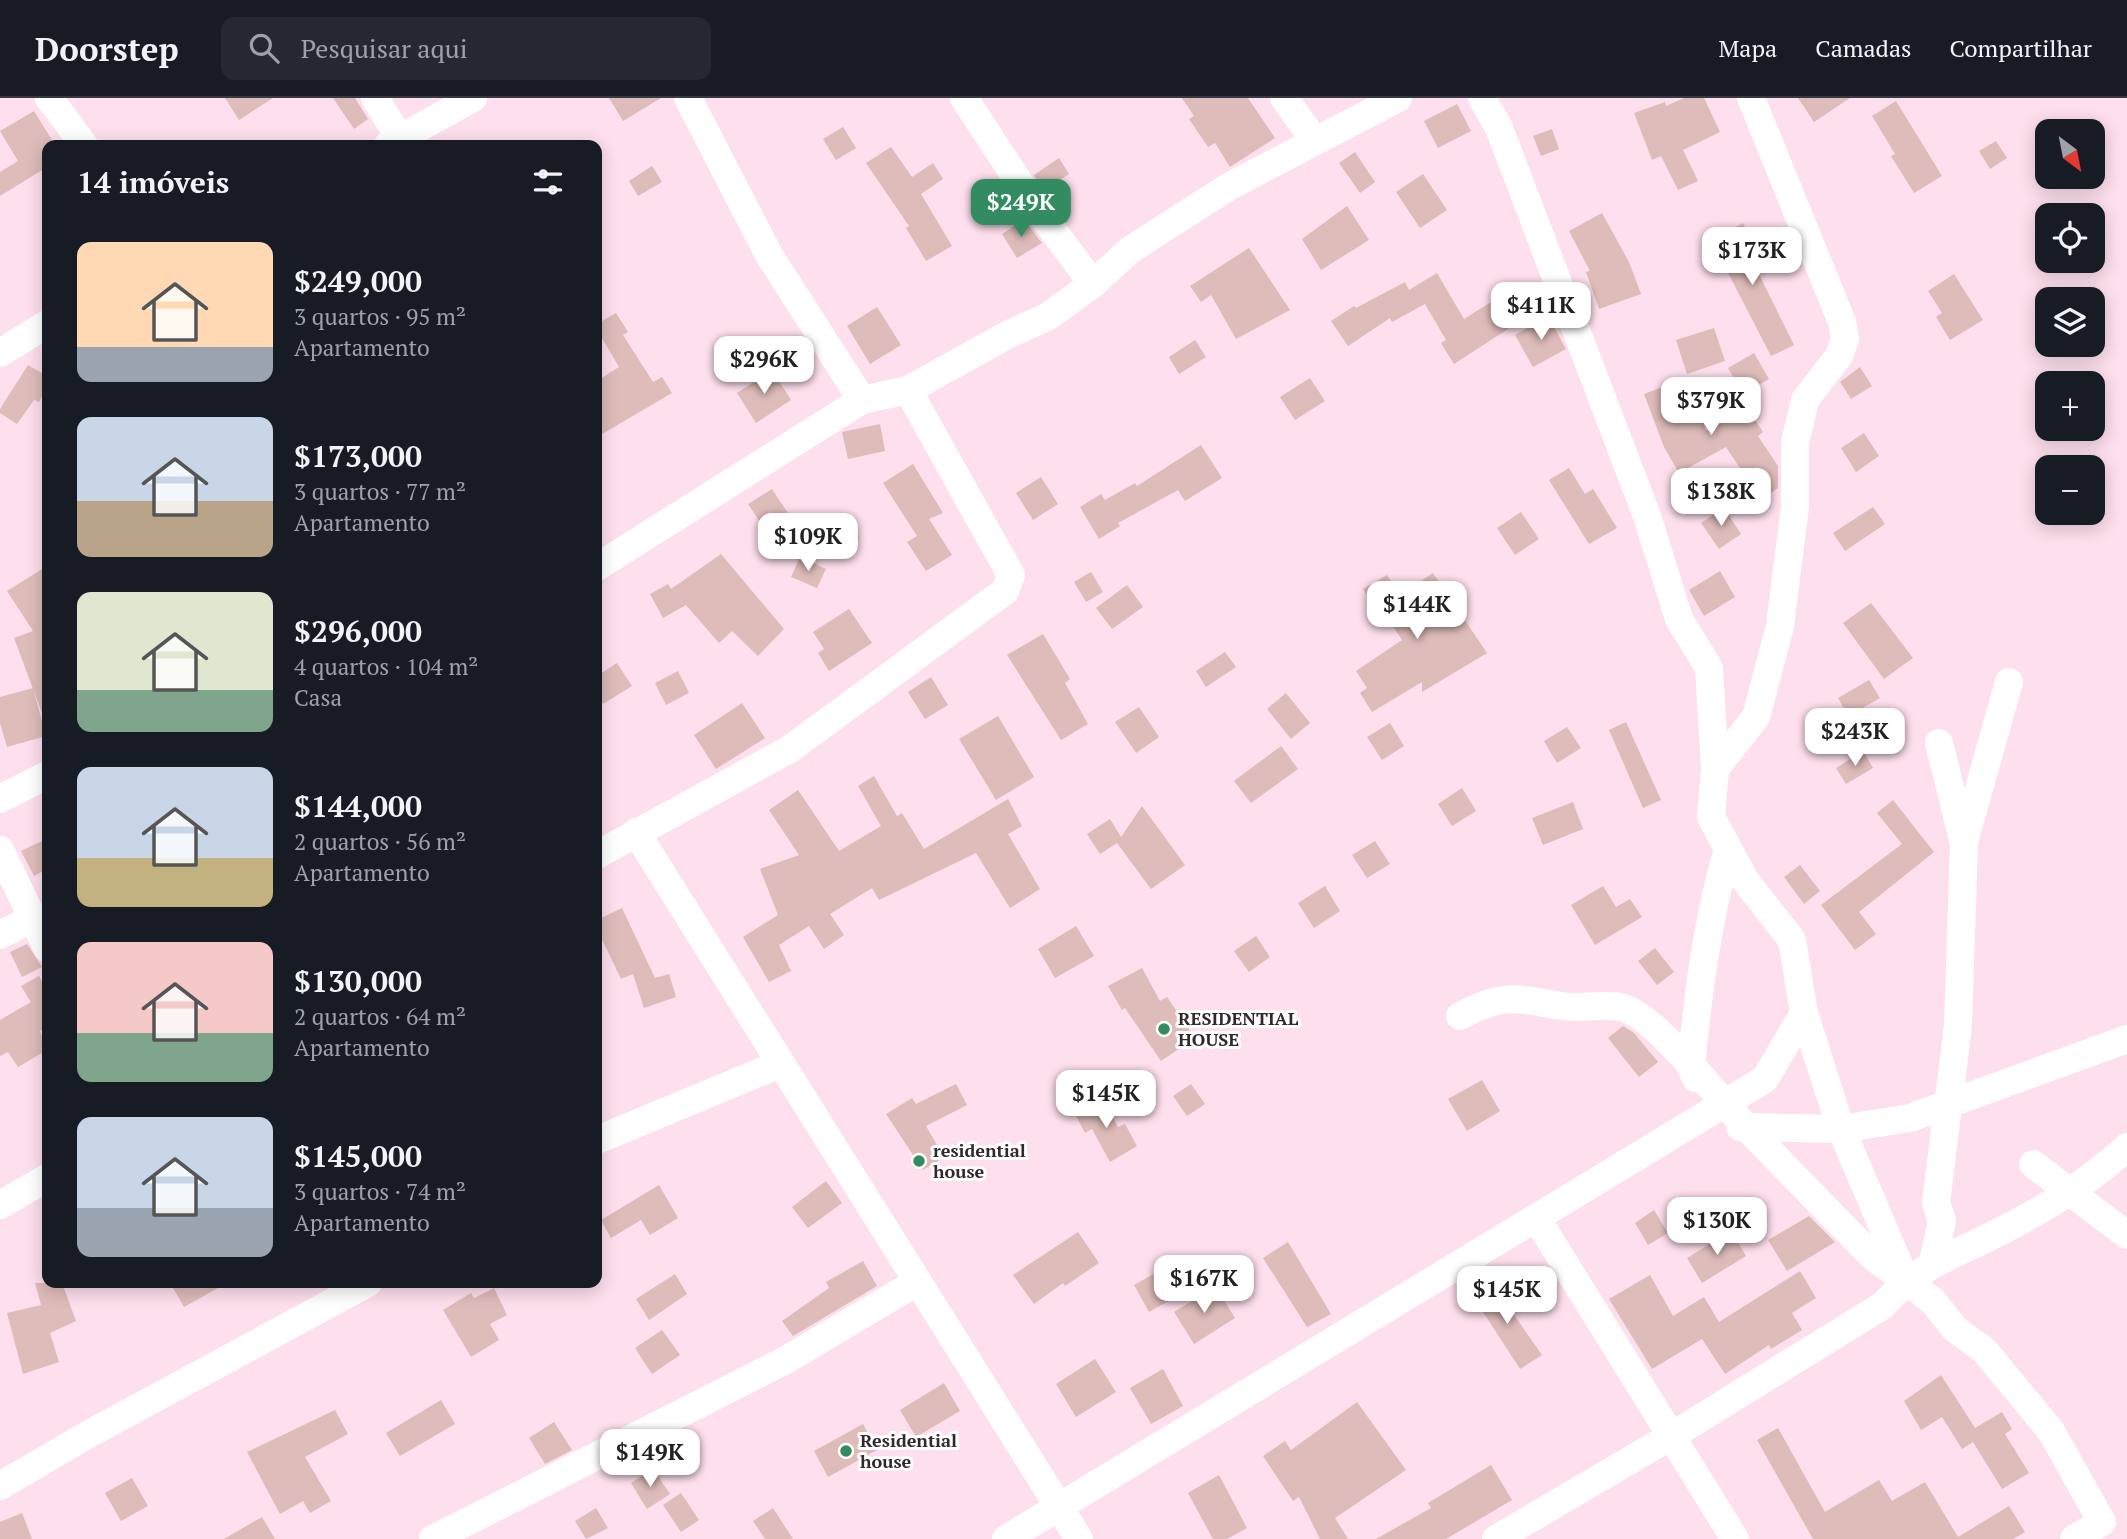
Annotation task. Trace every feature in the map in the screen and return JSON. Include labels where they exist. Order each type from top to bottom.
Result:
[{"type":"street","points":[[49,98],[80,140]]},
{"type":"street","points":[[375,98],[393,140]]},
{"type":"street","points":[[398,140],[472,98]]},
{"type":"street","points":[[688,98],[769,255],[862,400]]},
{"type":"street","points":[[964,98],[1034,205],[1093,284]]},
{"type":"street","points":[[1284,98],[1315,141]]},
{"type":"street","points":[[602,564],[862,400],[908,390],[1009,334],[1047,317],[1093,284],[1130,250],[1208,200],[1398,98]]},
{"type":"street","points":[[1482,98],[1499,128],[1647,516],[1679,619],[1709,668],[1715,769],[1711,817],[1745,880],[1792,940],[1804,1013],[1841,1129],[1906,1281]]},
{"type":"street","points":[[1715,769],[1756,717],[1780,626],[1794,507],[1795,443],[1805,400],[1839,356],[1845,339],[1842,322],[1751,98]]},
{"type":"street","points":[[0,353],[42,327]]},
{"type":"street","points":[[602,852],[790,749],[1005,591],[1011,575],[908,390]]},
{"type":"street","points":[[1933,1262],[1942,1222],[1936,1203],[1958,1026],[1964,844],[2009,682]]},
{"type":"street","points":[[1939,743],[1964,844]]},
{"type":"street","points":[[0,799],[42,778]]},
{"type":"street","points":[[636,832],[1079,1539]]},
{"type":"street","points":[[1685,1128],[1702,1093],[1691,1068],[1700,979],[1716,888],[1728,849]]},
{"type":"street","points":[[0,850],[42,937]]},
{"type":"street","points":[[0,934],[33,918]]},
{"type":"street","points":[[1460,1016],[1489,1001],[1522,998],[1572,1007],[1623,1007],[1654,1027],[1724,1105],[1872,1256],[1933,1301],[1955,1329],[1983,1350],[2051,1430],[2102,1522],[2074,1539]]},
{"type":"street","points":[[1006,1539],[1060,1509],[1765,1080],[1804,1013]]},
{"type":"street","points":[[1685,1128],[1712,1124],[1841,1129],[1910,1118],[2127,1039]]},
{"type":"street","points":[[602,1138],[780,1064]]},
{"type":"street","points":[[1496,1539],[1673,1435],[1881,1306],[1906,1281],[1933,1262],[1992,1236],[2069,1193],[2127,1147]]},
{"type":"street","points":[[2033,1164],[2127,1235]]},
{"type":"street","points":[[0,1205],[42,1181]]},
{"type":"street","points":[[1537,1219],[1735,1539]]},
{"type":"street","points":[[433,1539],[786,1360],[917,1282]]},
{"type":"street","points":[[0,1486],[89,1434],[359,1288]]},
{"type":"building","points":[[225,98],[273,98],[239,120]]},
{"type":"building","points":[[333,98],[355,98],[368,119],[354,129]]},
{"type":"building","points":[[609,98],[661,98],[623,121]]},
{"type":"building","points":[[1182,98],[1248,98],[1275,138],[1230,167],[1215,143],[1208,147],[1189,119],[1194,116]]},
{"type":"building","points":[[1684,98],[1704,98],[1720,132],[1683,150],[1698,181],[1678,190],[1661,156],[1652,160],[1634,113],[1665,102],[1666,106]]},
{"type":"building","points":[[1798,98],[1850,98],[1814,122]]},
{"type":"building","points":[[1896,101],[1942,176],[1914,193],[1891,156],[1895,154],[1872,116]]},
{"type":"building","points":[[1457,104],[1471,131],[1438,148],[1424,121]]},
{"type":"building","points":[[34,111],[52,140],[42,140],[42,170],[0,196],[0,172],[18,161],[0,131]]},
{"type":"building","points":[[843,127],[856,148],[836,160],[823,139]]},
{"type":"building","points":[[1552,129],[1559,149],[1541,156],[1533,136]]},
{"type":"building","points":[[1996,141],[2007,158],[1990,169],[1979,151]]},
{"type":"building","points":[[891,147],[912,177],[933,163],[943,179],[921,194],[952,246],[926,261],[906,228],[909,226],[866,163]]},
{"type":"building","points":[[1355,152],[1375,182],[1360,193],[1339,163]]},
{"type":"building","points":[[1059,158],[1069,174],[1044,190],[1034,175]]},
{"type":"building","points":[[652,166],[662,182],[638,196],[629,181]]},
{"type":"building","points":[[1423,174],[1447,210],[1420,228],[1396,192]]},
{"type":"building","points":[[1347,206],[1369,240],[1321,270],[1302,239]]},
{"type":"building","points":[[1602,213],[1629,262],[1641,294],[1599,309],[1586,272],[1590,271],[1569,231]]},
{"type":"building","points":[[1024,220],[1042,243],[1017,258],[1002,234]]},
{"type":"building","points":[[1743,223],[1759,254],[1751,258],[1794,345],[1771,356],[1711,240]]},
{"type":"building","points":[[1249,248],[1290,310],[1236,339],[1211,295],[1201,302],[1190,286]]},
{"type":"building","points":[[1437,273],[1464,319],[1491,302],[1508,329],[1454,364],[1441,343],[1446,340],[1425,304],[1392,322],[1390,318],[1348,346],[1331,321],[1354,306],[1356,308],[1405,282],[1409,290]]},
{"type":"building","points":[[1954,274],[1983,320],[1950,340],[1936,317],[1942,313],[1928,291]]},
{"type":"building","points":[[877,307],[901,345],[870,364],[847,326]]},
{"type":"building","points":[[616,313],[628,332],[623,335],[653,382],[662,377],[672,393],[602,434],[602,378],[619,367],[602,338],[602,321]]},
{"type":"building","points":[[1548,316],[1566,349],[1533,367],[1515,335]]},
{"type":"building","points":[[1714,328],[1725,361],[1687,374],[1676,340]]},
{"type":"building","points":[[1195,340],[1206,357],[1179,374],[1169,357]]},
{"type":"building","points":[[1754,353],[1769,379],[1743,394],[1728,368]]},
{"type":"building","points":[[28,365],[42,373],[42,396],[39,402],[34,400],[17,424],[0,413]]},
{"type":"building","points":[[1860,367],[1872,386],[1851,399],[1840,382]]},
{"type":"building","points":[[772,370],[791,400],[756,423],[737,393]]},
{"type":"building","points":[[1310,378],[1325,401],[1295,420],[1280,397]]},
{"type":"building","points":[[1686,378],[1706,431],[1746,406],[1763,432],[1758,436],[1778,466],[1778,488],[1761,500],[1726,447],[1679,473],[1664,447],[1644,394]]},
{"type":"building","points":[[880,424],[885,451],[848,459],[842,432]]},
{"type":"building","points":[[1864,433],[1879,456],[1856,472],[1841,448]]},
{"type":"building","points":[[1201,445],[1222,478],[1185,501],[1178,490],[1118,523],[1120,526],[1099,539],[1080,507],[1101,494],[1105,500],[1135,483],[1137,486]]},
{"type":"building","points":[[913,464],[943,513],[929,519],[952,555],[926,571],[907,542],[917,536],[883,483]]},
{"type":"building","points":[[1569,468],[1585,494],[1593,489],[1617,528],[1589,544],[1549,480]]},
{"type":"building","points":[[1041,477],[1058,504],[1033,520],[1016,493]]},
{"type":"building","points":[[772,489],[788,513],[764,528],[748,504]]},
{"type":"building","points":[[1873,507],[1885,524],[1845,551],[1833,533]]},
{"type":"building","points":[[1724,508],[1741,534],[1719,549],[1701,523]]},
{"type":"building","points":[[1521,512],[1539,539],[1515,555],[1497,528]]},
{"type":"building","points":[[844,516],[859,538],[831,558],[816,536]]},
{"type":"building","points":[[721,554],[784,629],[758,656],[732,631],[719,643],[686,605],[663,618],[650,594],[668,584],[671,589]]},
{"type":"building","points":[[800,557],[826,569],[817,588],[791,577]]},
{"type":"building","points":[[42,569],[42,713],[14,638],[33,631],[7,591]]},
{"type":"building","points":[[1720,571],[1735,597],[1704,616],[1689,590]]},
{"type":"building","points":[[1091,572],[1103,592],[1086,602],[1074,582]]},
{"type":"building","points":[[1433,573],[1487,653],[1422,692],[1422,682],[1372,712],[1360,693],[1367,688],[1356,671],[1402,640],[1377,602],[1373,605],[1363,589],[1387,575],[1400,595]]},
{"type":"building","points":[[1127,585],[1143,607],[1112,629],[1096,608]]},
{"type":"building","points":[[1871,603],[1913,658],[1884,679],[1843,623]]},
{"type":"building","points":[[849,609],[872,643],[829,671],[818,653],[824,649],[813,632]]},
{"type":"building","points":[[1043,634],[1070,679],[1065,683],[1088,724],[1061,740],[1007,655]]},
{"type":"building","points":[[1225,652],[1236,667],[1206,687],[1196,671]]},
{"type":"building","points":[[617,663],[632,686],[603,704],[602,673]]},
{"type":"building","points":[[678,671],[689,693],[666,705],[655,683]]},
{"type":"building","points":[[931,677],[948,705],[925,719],[908,692]]},
{"type":"building","points":[[1869,680],[1880,698],[1848,716],[1838,698]]},
{"type":"building","points":[[33,688],[42,721],[42,737],[7,747],[0,723],[0,697]]},
{"type":"building","points":[[1286,693],[1310,723],[1291,739],[1267,709]]},
{"type":"building","points":[[742,703],[765,738],[716,769],[694,735]]},
{"type":"building","points":[[1139,707],[1159,737],[1136,753],[1115,722]]},
{"type":"building","points":[[998,716],[1034,777],[996,800],[959,739]]},
{"type":"building","points":[[1626,722],[1661,800],[1643,808],[1609,730]]},
{"type":"building","points":[[1390,723],[1404,746],[1382,760],[1367,737]]},
{"type":"building","points":[[1567,727],[1581,748],[1557,763],[1544,741]]},
{"type":"building","points":[[1281,746],[1298,769],[1251,803],[1234,781]]},
{"type":"building","points":[[1863,751],[1873,768],[1846,784],[1836,768]]},
{"type":"building","points":[[874,776],[897,816],[902,813],[924,849],[1008,799],[1022,826],[1008,834],[1040,889],[1010,908],[976,853],[879,900],[872,888],[830,914],[844,935],[824,949],[809,926],[779,945],[791,971],[769,982],[743,937],[778,915],[760,869],[799,855],[769,810],[798,790],[839,851],[881,826],[858,786]]},
{"type":"building","points":[[1462,788],[1476,811],[1452,826],[1438,804]]},
{"type":"building","points":[[1893,800],[1934,852],[1859,912],[1876,934],[1855,950],[1821,905],[1902,844],[1877,813]]},
{"type":"building","points":[[1573,802],[1583,829],[1543,845],[1532,818]]},
{"type":"building","points":[[1142,806],[1185,865],[1151,889],[1117,843],[1100,854],[1087,834],[1110,819],[1121,837]]},
{"type":"building","points":[[42,841],[42,872],[34,876],[21,851]]},
{"type":"building","points":[[1375,841],[1390,864],[1367,878],[1352,855]]},
{"type":"building","points":[[1800,865],[1820,891],[1804,904],[1784,877]]},
{"type":"building","points":[[1325,886],[1340,911],[1314,928],[1298,903]]},
{"type":"building","points":[[1603,886],[1616,907],[1630,899],[1642,917],[1595,945],[1571,905]]},
{"type":"building","points":[[622,908],[655,978],[669,974],[676,997],[644,1008],[633,974],[621,979],[602,939],[602,918]]},
{"type":"building","points":[[1076,926],[1094,956],[1055,978],[1038,949]]},
{"type":"building","points":[[1256,936],[1270,957],[1249,972],[1234,951]]},
{"type":"building","points":[[27,944],[42,967],[22,977],[10,952]]},
{"type":"building","points":[[1655,948],[1674,972],[1657,985],[1638,961]]},
{"type":"building","points":[[1142,968],[1160,1001],[1167,997],[1195,1038],[1161,1061],[1125,1008],[1122,1010],[1108,986]]},
{"type":"building","points":[[39,976],[42,982],[42,1053],[18,1067],[8,1052],[0,1056],[0,1020],[31,1002],[21,986]]},
{"type":"building","points":[[1623,1026],[1634,1033],[1658,1062],[1639,1077],[1608,1038]]},
{"type":"building","points":[[1482,1080],[1500,1111],[1467,1131],[1448,1099]]},
{"type":"building","points":[[956,1084],[967,1105],[926,1126],[944,1157],[923,1170],[886,1114],[912,1098],[916,1104]]},
{"type":"building","name":"RESIDENTIAL HOUSE","points":[[1191,1084],[1205,1104],[1187,1116],[1173,1096]]},
{"type":"building","points":[[1103,1098],[1118,1127],[1125,1124],[1137,1146],[1110,1162],[1092,1129],[1085,1133],[1075,1114]]},
{"type":"building","points":[[826,1181],[842,1203],[808,1228],[792,1207]]},
{"type":"building","points":[[659,1185],[678,1218],[650,1235],[641,1220],[611,1238],[602,1219]]},
{"type":"building","points":[[1654,1210],[1668,1233],[1648,1245],[1635,1223]]},
{"type":"building","points":[[1809,1216],[1835,1242],[1787,1271],[1768,1240]]},
{"type":"building","points":[[1731,1231],[1746,1256],[1702,1283],[1687,1258]]},
{"type":"building","points":[[1078,1232],[1099,1263],[1065,1286],[1063,1283],[1034,1304],[1013,1275]]},
{"type":"building","points":[[1288,1242],[1331,1314],[1307,1327],[1263,1258]]},
{"type":"building","points":[[863,1261],[877,1286],[793,1336],[782,1321],[829,1288],[826,1282]]},
{"type":"building","points":[[1166,1267],[1181,1294],[1149,1312],[1134,1285]]},
{"type":"building","points":[[1800,1271],[1816,1298],[1792,1313],[1802,1330],[1771,1349],[1769,1345],[1725,1374],[1702,1339],[1652,1369],[1609,1299],[1650,1275],[1673,1316],[1704,1297],[1719,1322]]},
{"type":"building","points":[[675,1274],[687,1294],[649,1320],[636,1299]]},
{"type":"building","points":[[1491,1282],[1542,1355],[1520,1369],[1472,1295]]},
{"type":"building","points":[[35,1283],[42,1283],[42,1288],[64,1288],[76,1321],[50,1333],[59,1362],[23,1374],[7,1313],[41,1305]]},
{"type":"building","points":[[1215,1286],[1235,1318],[1194,1344],[1174,1312]]},
{"type":"building","points":[[173,1288],[218,1288],[184,1307]]},
{"type":"building","points":[[494,1288],[507,1315],[490,1324],[499,1340],[471,1357],[443,1310],[471,1293],[474,1298]]},
{"type":"building","points":[[662,1330],[680,1355],[652,1374],[635,1348]]},
{"type":"building","points":[[1095,1359],[1116,1392],[1076,1417],[1056,1384]]},
{"type":"building","points":[[1163,1369],[1183,1406],[1151,1424],[1130,1388]]},
{"type":"building","points":[[1941,1375],[1975,1428],[2002,1412],[2012,1429],[2005,1434],[2029,1473],[2002,1489],[1973,1442],[1962,1449],[1942,1417],[1921,1430],[1904,1401]]},
{"type":"building","points":[[944,1383],[960,1411],[916,1437],[900,1410]]},
{"type":"building","points":[[441,1400],[455,1424],[400,1456],[386,1433]]},
{"type":"building","points":[[1357,1402],[1406,1470],[1335,1518],[1348,1539],[1320,1539],[1299,1497],[1293,1501],[1263,1456],[1285,1441],[1291,1450]]},
{"type":"building","points":[[335,1410],[348,1434],[305,1457],[331,1501],[310,1513],[303,1501],[280,1514],[247,1452]]},
{"type":"building","points":[[554,1422],[572,1450],[545,1464],[529,1438]]},
{"type":"building","name":"Residential house","points":[[863,1424],[877,1450],[828,1477],[814,1451]]},
{"type":"building","points":[[1778,1428],[1825,1512],[1879,1480],[1892,1501],[1925,1482],[1958,1537],[2009,1506],[2025,1532],[2013,1539],[1813,1539],[1757,1440]]},
{"type":"building","points":[[1491,1465],[1512,1500],[1446,1539],[1376,1539],[1431,1508],[1428,1503]]},
{"type":"building","points":[[653,1469],[670,1494],[647,1509],[631,1483]]},
{"type":"building","points":[[1219,1475],[1247,1528],[1227,1539],[1213,1539],[1188,1493]]},
{"type":"building","points":[[132,1478],[148,1506],[121,1521],[105,1493]]},
{"type":"building","points":[[681,1493],[699,1520],[681,1532],[663,1505]]},
{"type":"building","points":[[596,1508],[608,1528],[586,1539],[575,1521]]},
{"type":"building","points":[[773,1508],[793,1539],[765,1539],[753,1521]]},
{"type":"building","points":[[22,1513],[32,1539],[0,1539],[0,1522]]},
{"type":"building","points":[[262,1517],[275,1539],[224,1539]]},
{"type":"place","name":"RESIDENTIAL HOUSE","points":[[1164,1029]]},
{"type":"place","name":"residential house","points":[[919,1161]]},
{"type":"place","name":"Residential house","points":[[846,1451]]}]
